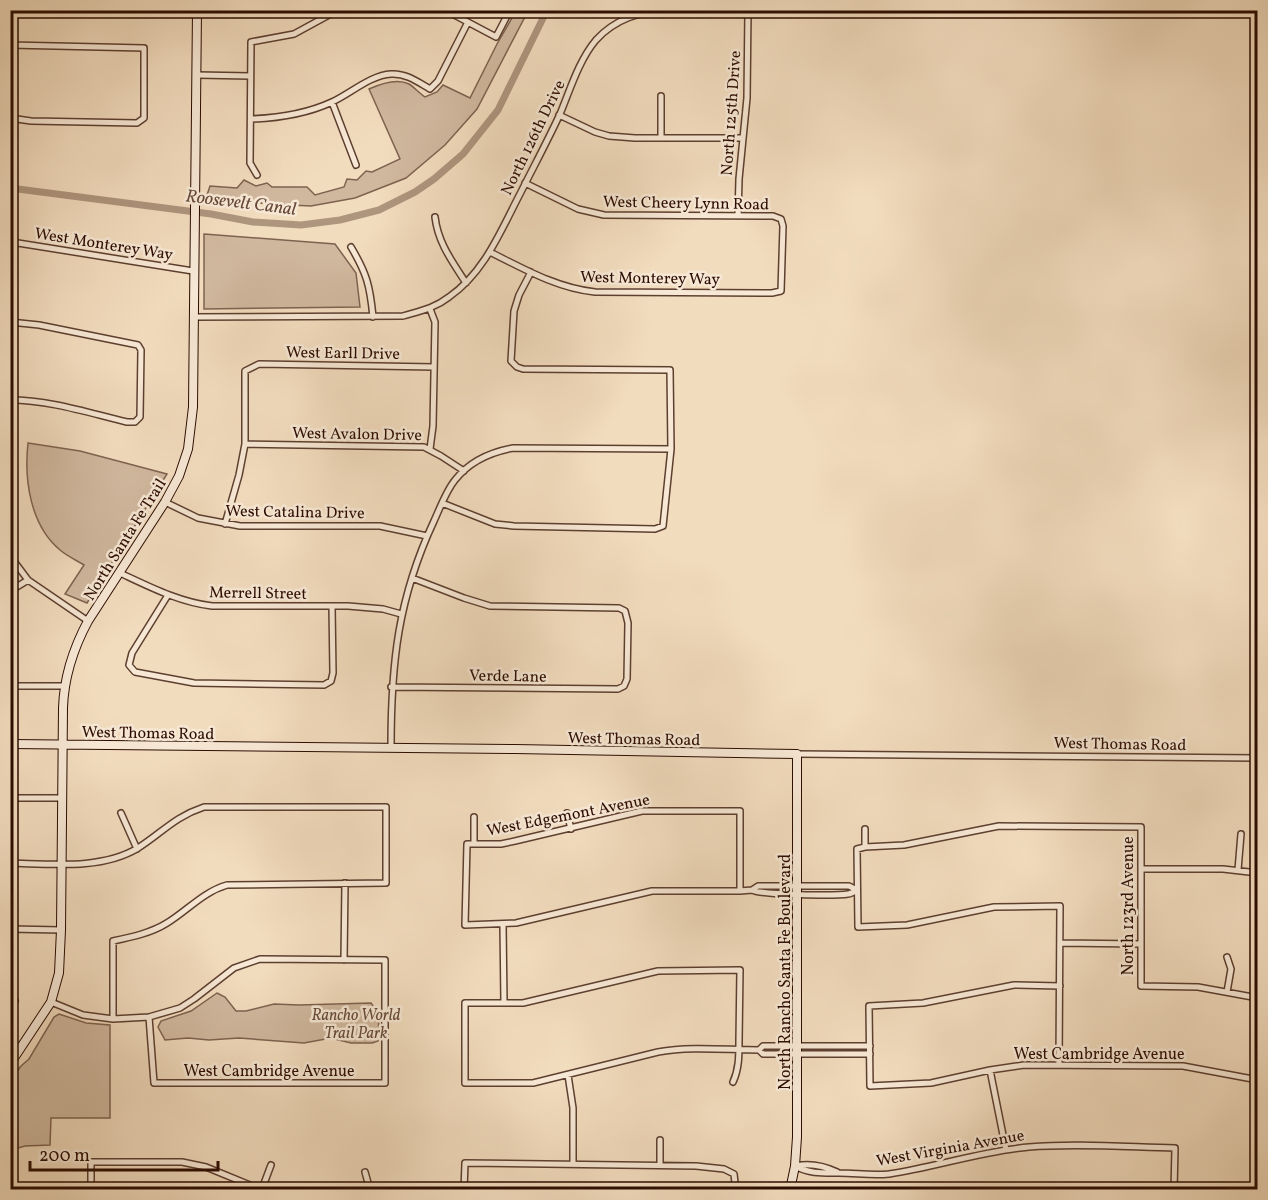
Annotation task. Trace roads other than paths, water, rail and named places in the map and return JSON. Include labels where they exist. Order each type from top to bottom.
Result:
[{"type":"street","name":"North Santa Fe Trail","points":[[10,1064],[51,1002],[59,973],[62,930],[64,686],[71,659],[88,621],[165,502],[184,463],[191,435],[197,10]]},
{"type":"street","points":[[257,176],[250,163],[251,42],[294,34],[338,10]]},
{"type":"street","points":[[445,10],[496,37],[510,10]]},
{"type":"street","points":[[627,14],[666,10]]},
{"type":"street","points":[[713,10],[788,11]]},
{"type":"street","name":"North 125th Drive","points":[[738,216],[747,98],[748,11]]},
{"type":"street","name":"North 126th Drive","points":[[466,283],[489,252],[559,115],[570,87],[596,40],[627,14]]},
{"type":"street","points":[[251,119],[279,118],[309,111],[332,102],[379,77],[390,74],[412,79],[429,89],[438,81],[468,22]]},
{"type":"street","points":[[10,45],[144,48],[144,118],[136,123],[31,121],[10,118]]},
{"type":"street","points":[[197,75],[250,76]]},
{"type":"street","points":[[661,96],[661,138]]},
{"type":"street","points":[[332,102],[356,165]]},
{"type":"street","points":[[559,115],[609,136],[743,138]]},
{"type":"street","name":"West Cheery Lynn Road","points":[[525,183],[578,208],[604,215],[773,216],[781,219],[783,226],[781,291]]},
{"type":"street","points":[[193,317],[403,316],[430,309],[466,283],[444,249],[437,233],[435,217]]},
{"type":"street","name":"West Monterey Way","points":[[10,244],[18,243],[193,271]]},
{"type":"street","points":[[351,247],[365,271],[371,291],[373,317]]},
{"type":"street","name":"West Monterey Way","points":[[489,252],[558,285],[576,290],[772,293],[781,291]]},
{"type":"street","points":[[442,503],[495,524],[514,526],[655,529],[663,526],[671,449],[670,370],[524,369],[516,367],[511,361],[514,311],[519,295],[531,272]]},
{"type":"street","points":[[430,309],[435,322],[433,426],[430,449]]},
{"type":"street","points":[[10,322],[39,325],[138,345],[141,350],[140,417],[135,422],[63,406],[27,400],[10,400]]},
{"type":"street","name":"West Earll Drive","points":[[244,444],[245,371],[259,364],[434,367]]},
{"type":"street","points":[[225,524],[239,475],[244,444]]},
{"type":"street","name":"West Avalon Drive","points":[[244,444],[430,449],[464,471]]},
{"type":"street","points":[[391,747],[391,687],[402,614],[427,536],[454,481],[479,459],[496,451],[513,448],[671,449]]},
{"type":"street","name":"West Catalina Drive","points":[[165,502],[198,518],[240,526],[380,526],[427,536]]},
{"type":"street","points":[[10,556],[28,580],[88,621]]},
{"type":"street","name":"Merrell Street","points":[[120,573],[168,595],[212,606],[367,607],[402,614]]},
{"type":"street","name":"Verde Lane","points":[[391,687],[618,689],[624,686],[627,671],[626,611],[619,608],[489,606],[412,578]]},
{"type":"street","points":[[10,591],[28,580]]},
{"type":"street","points":[[168,595],[132,654],[129,665],[135,672],[194,682],[324,685],[331,681],[333,673],[332,606]]},
{"type":"street","points":[[10,686],[64,686]]},
{"type":"street","name":"West Thomas Road","points":[[10,744],[1257,758]]},
{"type":"street","name":"North Rancho Santa Fe Boulevard","points":[[790,1190],[795,1166],[797,1050],[797,754]]},
{"type":"street","points":[[10,798],[63,798]]},
{"type":"street","points":[[10,863],[62,864],[112,859],[137,849],[186,813],[204,807],[386,807],[386,883],[227,885],[204,895],[158,928],[137,936],[113,941],[113,1019]]},
{"type":"street","name":"West Edgemont Avenue","points":[[474,844],[501,844],[651,810],[740,811],[741,891]]},
{"type":"street","points":[[121,813],[137,849]]},
{"type":"street","points":[[567,813],[571,829]]},
{"type":"street","points":[[474,817],[474,844],[466,844],[465,924],[503,925],[652,891],[741,891],[752,890],[758,886],[797,890],[849,886],[857,890]]},
{"type":"street","name":"North 123rd Avenue","points":[[865,847],[896,846],[999,826],[1141,826],[1141,986],[1198,987],[1227,992]]},
{"type":"street","points":[[865,829],[865,847],[857,849],[858,927],[907,926],[994,907],[1060,906],[1059,1065]]},
{"type":"street","points":[[1238,870],[1241,834]]},
{"type":"street","points":[[1141,869],[1238,870],[1257,873]]},
{"type":"street","points":[[51,1002],[83,1016],[113,1019],[149,1017],[180,1008],[234,968],[245,963],[260,959],[344,960],[345,883]]},
{"type":"street","points":[[503,925],[504,1003]]},
{"type":"street","points":[[10,929],[62,930]]},
{"type":"street","points":[[1060,944],[1141,944]]},
{"type":"street","points":[[1227,957],[1231,969],[1227,992],[1257,998]]},
{"type":"street","name":"West Cambridge Avenue","points":[[149,1017],[154,1083],[385,1083],[385,960],[344,960]]},
{"type":"street","points":[[733,1082],[738,1070],[739,1050],[740,970],[658,971],[523,1003],[465,1003],[465,1083],[533,1083],[667,1050],[739,1050],[759,1050],[763,1046],[870,1054],[869,1006],[923,1003],[1014,985],[1060,986]]},
{"type":"street","points":[[797,1050],[870,1046]]},
{"type":"street","name":"West Cambridge Avenue","points":[[870,1054],[870,1086],[931,1083],[1024,1065],[1183,1066],[1257,1080]]},
{"type":"street","points":[[990,1070],[1006,1150]]},
{"type":"street","points":[[568,1075],[573,1108],[573,1164]]},
{"type":"street","points":[[660,1140],[660,1165]]},
{"type":"street","name":"West Virginia Avenue","points":[[795,1166],[809,1165],[828,1168],[838,1173],[868,1175],[890,1173],[1006,1150],[1042,1146],[1175,1148],[1174,1190]]},
{"type":"street","points":[[91,1190],[91,1162],[182,1162],[206,1167],[262,1189],[271,1165]]},
{"type":"street","points":[[464,1190],[465,1163],[705,1167],[724,1169],[734,1174],[733,1190]]},
{"type":"street","points":[[365,1172],[370,1190]]},
{"type":"street","points":[[10,1188],[28,1188]]},
{"type":"waterway","name":"Roosevelt Canal","points":[[10,188],[211,214],[253,222],[301,225],[340,220],[379,210],[415,192],[463,154],[498,110],[547,10]]},
{"type":"park label","name":"Rancho World Trail Park","points":[[356,1023]]}]
